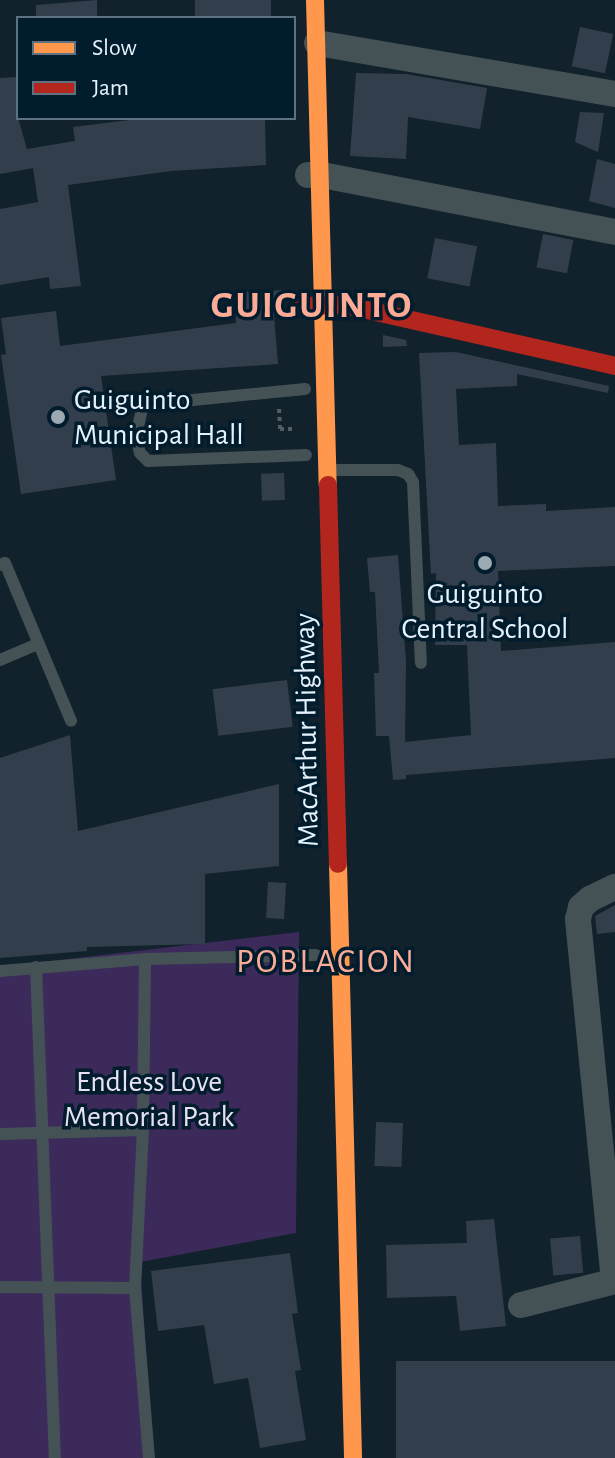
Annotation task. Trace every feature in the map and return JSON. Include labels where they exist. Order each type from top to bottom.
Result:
[{"type":"main road","name":"MacArthur Highway","points":[[315,0],[317,43],[305,176],[325,305],[353,1458]]},
{"type":"main road","points":[[303,306],[345,305],[615,366]]},
{"type":"main road","points":[[304,366],[305,396]]},
{"type":"street","points":[[317,43],[615,94]]},
{"type":"street","points":[[305,176],[615,232]]},
{"type":"street","points":[[521,1305],[614,1281],[578,919],[581,907],[590,899],[615,887]]},
{"type":"lane","points":[[304,449],[148,461],[140,453],[136,436],[143,405],[305,396]]},
{"type":"lane","points":[[329,470],[398,470],[408,474],[413,482],[421,663]]},
{"type":"lane","points":[[2,559],[36,645],[71,721]]},
{"type":"lane","points":[[0,660],[36,645]]},
{"type":"lane","points":[[0,971],[145,959],[316,956]]},
{"type":"lane","points":[[145,959],[143,1130],[135,1288],[149,1458]]},
{"type":"lane","points":[[36,967],[55,1458]]},
{"type":"lane","points":[[0,1134],[143,1130]]},
{"type":"lane","points":[[0,1287],[135,1288]]},
{"type":"path","points":[[280,429],[304,449]]},
{"type":"green space","name":"Endless Love Memorial Park","points":[[299,932],[296,1233],[140,1262],[153,1458],[0,1458],[0,967]]},
{"type":"building","points":[[97,0],[97,16],[36,16],[36,5]]},
{"type":"building","points":[[195,0],[271,0],[271,16],[195,16]]},
{"type":"building","points":[[580,27],[613,34],[605,73],[572,66]]},
{"type":"building","points":[[356,73],[406,74],[487,88],[480,129],[408,117],[406,159],[350,156]]},
{"type":"building","points":[[16,77],[16,120],[19,120],[27,149],[75,141],[73,127],[130,120],[265,120],[266,165],[171,171],[68,185],[81,286],[50,289],[49,277],[0,285],[0,209],[38,202],[33,168],[0,174],[0,78]]},
{"type":"building","points":[[580,112],[604,113],[598,152],[575,142]]},
{"type":"building","points":[[597,159],[615,164],[615,208],[589,201]]},
{"type":"building","points":[[543,234],[573,240],[567,273],[537,267]]},
{"type":"building","points":[[435,238],[477,246],[469,286],[427,278]]},
{"type":"building","points":[[286,290],[282,306],[284,315],[274,315],[278,364],[101,376],[116,480],[21,494],[1,355],[6,354],[1,318],[56,311],[60,346],[236,323],[235,292]]},
{"type":"building","points":[[383,335],[406,340],[407,346],[383,347]]},
{"type":"building","points":[[456,352],[609,386],[608,393],[517,374],[517,386],[456,389],[459,445],[496,443],[498,506],[546,504],[546,511],[615,507],[615,566],[498,571],[501,651],[615,642],[615,758],[406,775],[406,779],[393,780],[389,736],[376,736],[374,673],[379,673],[375,592],[370,592],[367,558],[398,555],[406,662],[405,742],[471,735],[467,645],[435,645],[436,573],[431,574],[419,353]]},
{"type":"building","points":[[284,473],[285,500],[262,501],[261,474]]},
{"type":"building","points":[[287,680],[293,727],[218,736],[213,689]]},
{"type":"building","points":[[70,735],[78,831],[279,784],[279,866],[205,874],[205,944],[87,947],[87,951],[0,958],[0,758]]},
{"type":"building","points":[[268,882],[286,883],[284,919],[266,918]]},
{"type":"building","points":[[615,905],[615,932],[597,934],[595,916]]},
{"type":"building","points":[[376,1122],[403,1123],[401,1167],[374,1166]]},
{"type":"building","points":[[494,1219],[506,1326],[460,1331],[456,1296],[387,1298],[386,1245],[467,1243],[466,1221]]},
{"type":"building","points":[[580,1236],[583,1273],[553,1275],[550,1239]]},
{"type":"building","points":[[290,1253],[298,1313],[292,1314],[301,1370],[295,1371],[306,1440],[260,1448],[248,1378],[214,1384],[204,1325],[158,1331],[151,1271]]},
{"type":"building","points":[[396,1361],[615,1361],[615,1458],[396,1458]]},
{"type":"traffic: slow","points":[[315,0],[328,485]]},
{"type":"traffic: slow","points":[[338,864],[353,1458]]},
{"type":"traffic: jam","points":[[303,306],[345,305],[615,366]]},
{"type":"traffic: jam","points":[[328,485],[338,864]]},
{"type":"place","name":"Guiguinto Municipal Hall","points":[[58,417]]},
{"type":"place","name":"Guiguinto Central School","points":[[485,563]]},
{"type":"district","name":"GUIGUINTO","points":[[312,307]]},
{"type":"district","name":"POBLACION","points":[[326,963]]}]
